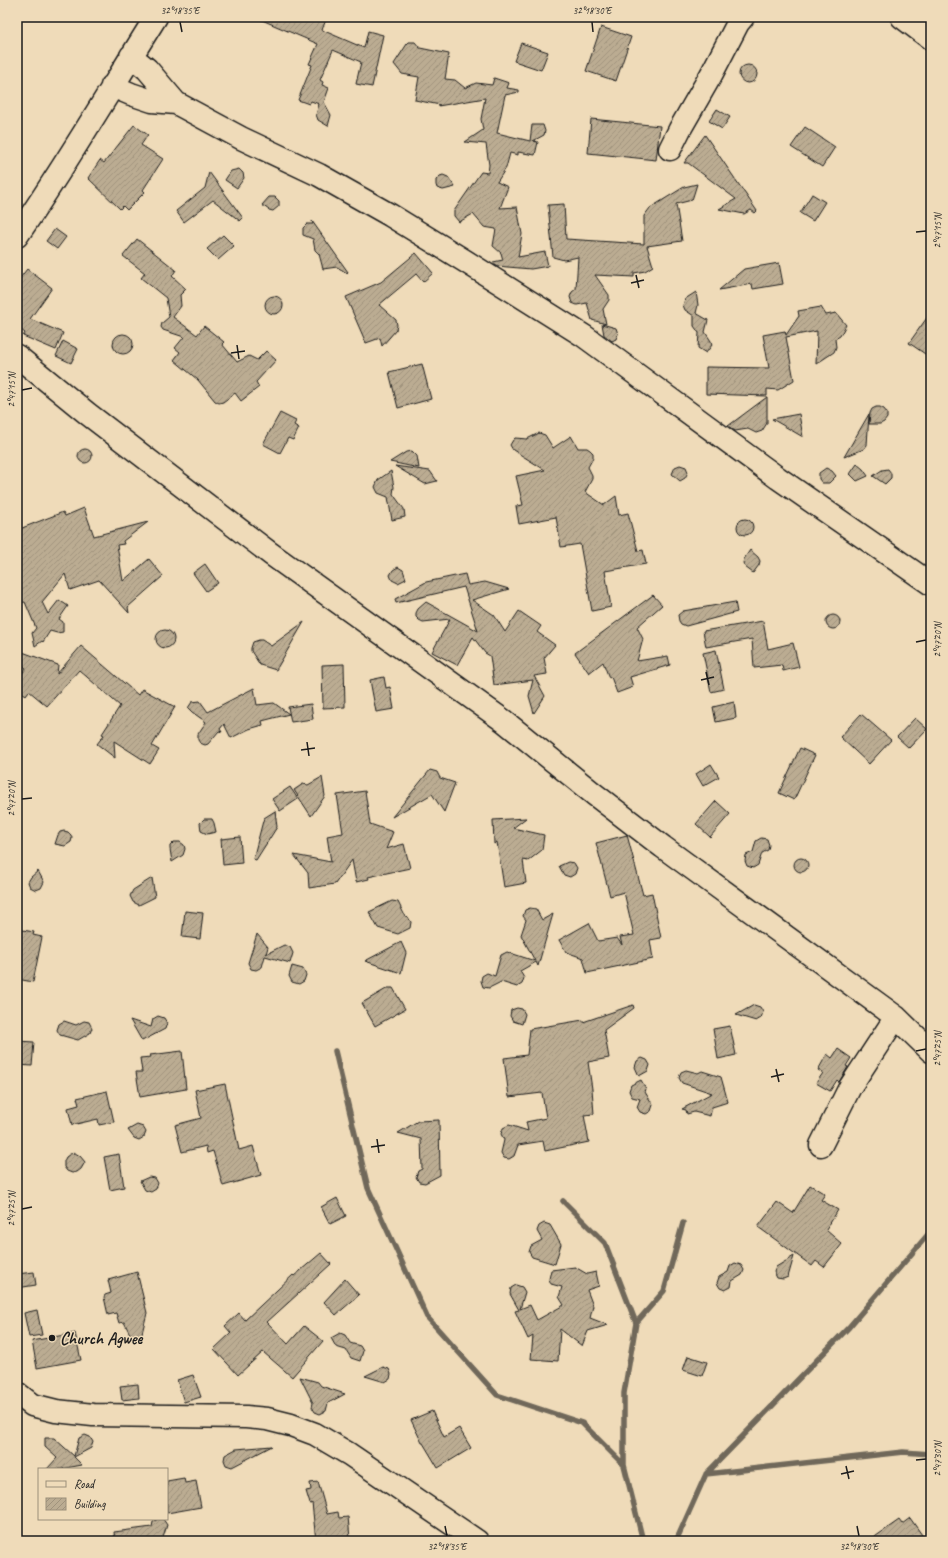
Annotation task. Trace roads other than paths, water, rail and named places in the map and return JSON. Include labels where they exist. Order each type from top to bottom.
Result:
[{"type":"street","points":[[17,236],[82,138],[112,86],[156,17]]},
{"type":"street","points":[[670,149],[743,17]]},
{"type":"street","points":[[902,17],[931,39]]},
{"type":"street","points":[[132,56],[146,69],[176,103],[241,138],[319,175],[459,257],[577,332],[778,478],[926,574]]},
{"type":"street","points":[[112,86],[152,101],[176,103]]},
{"type":"street","points":[[17,356],[88,414],[271,554],[504,721],[594,794],[657,842],[756,916],[896,1017],[931,1051]]},
{"type":"street","points":[[821,1145],[850,1088],[896,1017]]},
{"type":"street","points":[[17,1393],[32,1405],[56,1411],[92,1415],[246,1417],[267,1419],[291,1425],[315,1434],[349,1454],[478,1541]]},
{"type":"waterway","points":[[335,1051],[368,1188],[427,1317],[497,1395],[582,1423],[624,1465],[643,1541]]},
{"type":"waterway","points":[[563,1201],[605,1243],[636,1323]]},
{"type":"waterway","points":[[624,1465],[624,1393],[636,1323],[664,1291],[683,1223]]},
{"type":"waterway","points":[[676,1541],[706,1474],[849,1327],[931,1231]]},
{"type":"waterway","points":[[706,1474],[903,1452],[931,1454]]},
{"type":"place","name":"Church Agwee","points":[[52,1338]]}]
